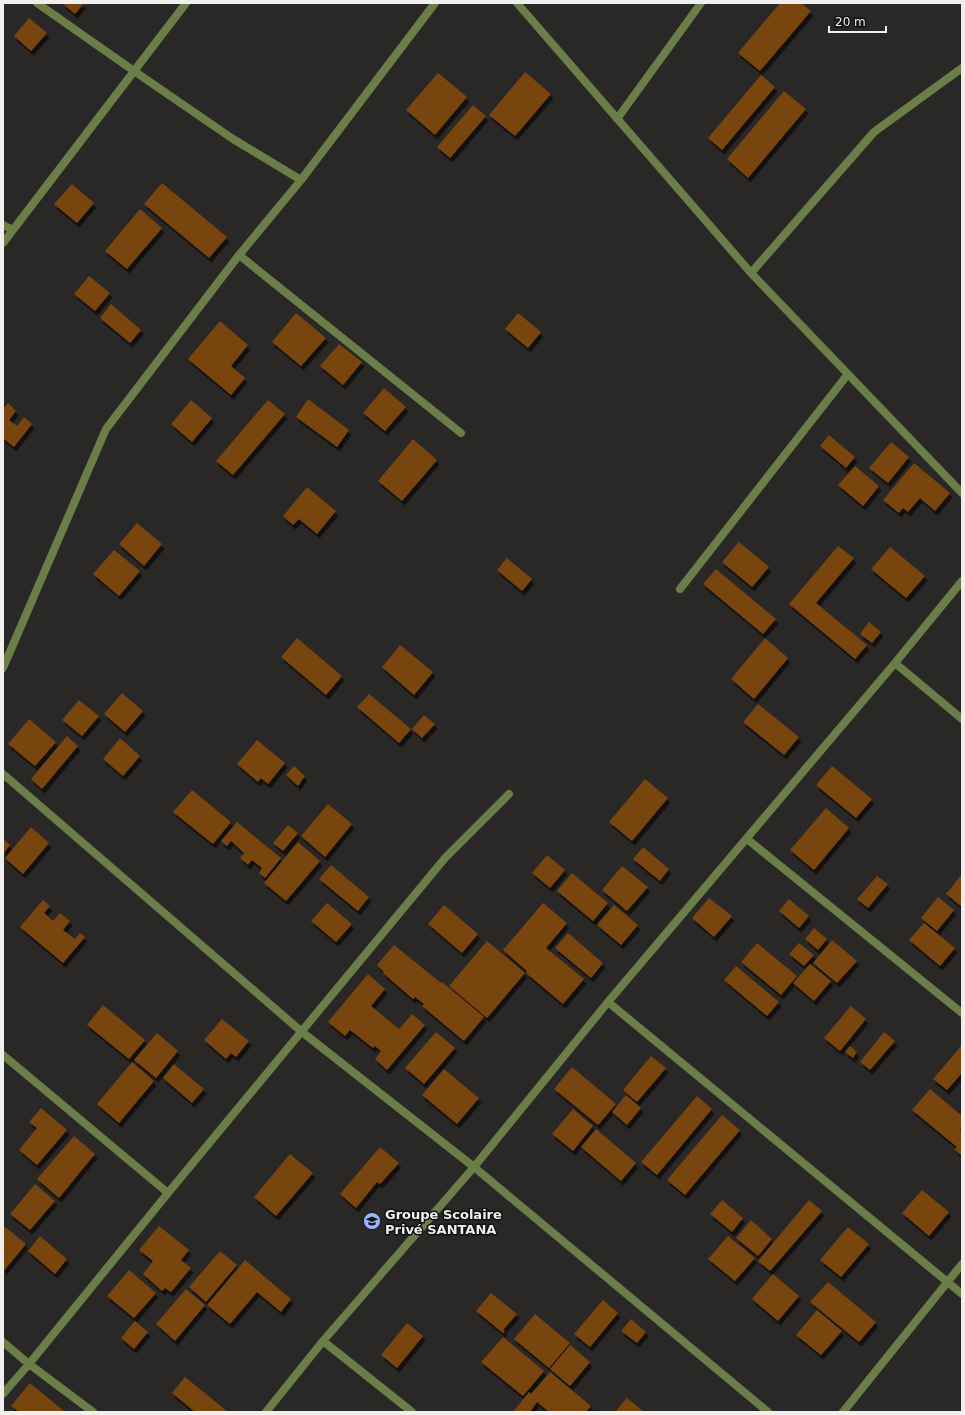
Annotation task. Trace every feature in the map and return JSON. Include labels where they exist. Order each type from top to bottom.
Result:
[{"type":"street","points":[[38,3],[233,139],[301,180]]},
{"type":"street","points":[[3,243],[186,3]]},
{"type":"street","points":[[3,668],[106,429],[239,256],[301,180],[435,3]]},
{"type":"street","points":[[517,3],[751,273],[962,492]]},
{"type":"street","points":[[617,119],[701,3]]},
{"type":"street","points":[[751,273],[874,132],[962,68]]},
{"type":"street","points":[[3,225],[14,230]]},
{"type":"street","points":[[239,256],[461,433]]},
{"type":"street","points":[[680,589],[848,374]]},
{"type":"street","points":[[266,1412],[323,1341],[474,1167],[608,1002],[895,663],[962,581]]},
{"type":"street","points":[[895,663],[962,719]]},
{"type":"street","points":[[3,774],[302,1032],[474,1167],[768,1412]]},
{"type":"street","points":[[3,1394],[168,1192],[446,858],[509,794]]},
{"type":"street","points":[[747,838],[962,1013]]},
{"type":"street","points":[[608,1002],[962,1294]]},
{"type":"street","points":[[3,1055],[168,1192]]},
{"type":"street","points":[[842,1412],[962,1264]]},
{"type":"street","points":[[323,1341],[412,1412]]},
{"type":"street","points":[[3,1342],[29,1364],[93,1412]]},
{"type":"building","points":[[62,3],[84,3],[75,14]]},
{"type":"building","points":[[780,3],[801,3],[811,11],[760,71],[738,53]]},
{"type":"building","points":[[29,18],[47,33],[31,51],[14,36]]},
{"type":"building","points":[[525,72],[551,94],[515,136],[489,115]]},
{"type":"building","points":[[438,73],[467,97],[435,135],[406,110]]},
{"type":"building","points":[[761,75],[775,87],[722,150],[708,138]]},
{"type":"building","points":[[784,91],[806,109],[748,178],[727,159]]},
{"type":"building","points":[[473,105],[486,116],[450,158],[437,147]]},
{"type":"building","points":[[162,183],[227,237],[209,258],[144,204]]},
{"type":"building","points":[[72,184],[94,203],[77,223],[54,204]]},
{"type":"building","points":[[140,209],[162,228],[127,269],[105,251]]},
{"type":"building","points":[[89,276],[110,293],[95,311],[74,294]]},
{"type":"building","points":[[111,304],[141,330],[130,343],[100,318]]},
{"type":"building","points":[[296,313],[326,338],[301,366],[272,342]]},
{"type":"building","points":[[518,313],[541,332],[528,348],[505,329]]},
{"type":"building","points":[[220,321],[248,345],[231,366],[245,378],[231,395],[188,359]]},
{"type":"building","points":[[339,344],[362,362],[343,385],[320,366]]},
{"type":"building","points":[[384,388],[406,407],[385,431],[363,413]]},
{"type":"building","points":[[308,399],[349,430],[337,447],[296,417]]},
{"type":"building","points":[[191,400],[212,418],[192,442],[171,424]]},
{"type":"building","points":[[268,400],[285,414],[233,475],[216,461]]},
{"type":"building","points":[[8,403],[16,411],[9,420],[17,426],[24,417],[32,424],[14,447],[3,438],[3,409]]},
{"type":"building","points":[[829,435],[855,457],[846,468],[820,446]]},
{"type":"building","points":[[413,439],[437,460],[402,501],[378,481]]},
{"type":"building","points":[[891,442],[909,457],[888,483],[869,468]]},
{"type":"building","points":[[914,463],[950,493],[935,511],[920,498],[908,512],[903,508],[899,513],[883,500]]},
{"type":"building","points":[[855,466],[879,486],[863,506],[838,485]]},
{"type":"building","points":[[307,487],[336,511],[317,534],[299,519],[293,525],[283,516]]},
{"type":"building","points":[[137,523],[162,544],[144,566],[119,544]]},
{"type":"building","points":[[739,542],[769,567],[752,587],[722,562]]},
{"type":"building","points":[[838,546],[854,558],[816,603],[867,645],[855,659],[789,604]]},
{"type":"building","points":[[890,547],[925,576],[906,598],[871,569]]},
{"type":"building","points":[[114,550],[140,571],[119,596],[93,574]]},
{"type":"building","points":[[507,558],[532,579],[522,591],[497,570]]},
{"type":"building","points":[[716,569],[776,619],[763,634],[703,584]]},
{"type":"building","points":[[869,622],[881,632],[872,643],[860,634]]},
{"type":"building","points":[[297,638],[342,676],[326,695],[281,657]]},
{"type":"building","points":[[765,638],[788,658],[754,699],[731,679]]},
{"type":"building","points":[[400,645],[433,672],[414,695],[382,667]]},
{"type":"building","points":[[122,693],[143,711],[125,732],[104,714]]},
{"type":"building","points":[[369,694],[411,729],[399,743],[357,707]]},
{"type":"building","points":[[79,700],[99,716],[82,736],[62,720]]},
{"type":"building","points":[[758,704],[799,737],[784,755],[743,722]]},
{"type":"building","points":[[424,715],[435,724],[422,738],[412,729]]},
{"type":"building","points":[[29,719],[56,742],[35,766],[8,744]]},
{"type":"building","points":[[67,736],[78,746],[42,789],[31,779]]},
{"type":"building","points":[[120,738],[140,756],[123,776],[103,759]]},
{"type":"building","points":[[257,740],[285,763],[268,784],[261,778],[258,782],[237,764]]},
{"type":"building","points":[[294,766],[305,776],[298,786],[286,775]]},
{"type":"building","points":[[832,766],[872,799],[856,818],[816,785]]},
{"type":"building","points":[[645,779],[668,798],[632,841],[609,822]]},
{"type":"building","points":[[192,790],[231,822],[213,844],[173,812]]},
{"type":"building","points":[[328,804],[352,824],[325,857],[301,836]]},
{"type":"building","points":[[826,808],[849,828],[814,870],[790,850]]},
{"type":"building","points":[[237,822],[281,858],[265,878],[259,873],[262,868],[252,860],[248,865],[240,858],[244,853],[231,841],[227,846],[221,841]]},
{"type":"building","points":[[288,825],[298,833],[283,851],[273,843]]},
{"type":"building","points":[[31,827],[49,843],[23,874],[5,858]]},
{"type":"building","points":[[3,839],[10,845],[3,854]]},
{"type":"building","points":[[298,842],[320,861],[286,901],[264,883]]},
{"type":"building","points":[[643,847],[669,869],[660,881],[633,859]]},
{"type":"building","points":[[547,855],[565,870],[550,888],[532,873]]},
{"type":"building","points":[[331,865],[369,897],[358,911],[319,879]]},
{"type":"building","points":[[622,866],[648,887],[627,911],[602,890]]},
{"type":"building","points":[[572,873],[608,903],[593,921],[557,891]]},
{"type":"building","points":[[962,874],[962,907],[946,894]]},
{"type":"building","points":[[877,876],[888,884],[868,908],[857,899]]},
{"type":"building","points":[[938,897],[954,910],[937,931],[921,918]]},
{"type":"building","points":[[709,898],[732,916],[714,937],[692,918]]},
{"type":"building","points":[[789,899],[809,916],[799,928],[779,911]]},
{"type":"building","points":[[43,900],[50,906],[44,913],[53,921],[60,913],[70,921],[63,930],[75,939],[80,933],[85,937],[63,963],[20,927]]},
{"type":"building","points":[[327,903],[352,924],[336,942],[311,921]]},
{"type":"building","points":[[543,903],[567,923],[546,948],[584,979],[563,1004],[526,973],[527,971],[503,950]]},
{"type":"building","points":[[444,905],[478,934],[462,953],[428,924]]},
{"type":"building","points":[[614,905],[638,925],[621,945],[597,925]]},
{"type":"building","points":[[924,923],[955,948],[940,966],[909,940]]},
{"type":"building","points":[[814,928],[827,939],[818,950],[805,939]]},
{"type":"building","points":[[568,933],[603,963],[591,978],[555,948]]},
{"type":"building","points":[[832,940],[857,961],[837,983],[813,963]]},
{"type":"building","points":[[487,941],[525,973],[487,1018],[449,986]]},
{"type":"building","points":[[757,943],[797,976],[781,995],[741,962]]},
{"type":"building","points":[[799,943],[814,955],[804,966],[789,954]]},
{"type":"building","points":[[394,945],[484,1017],[464,1041],[422,1006],[424,1004],[415,997],[413,999],[383,973],[384,972],[377,965]]},
{"type":"building","points":[[810,964],[831,981],[814,1001],[793,983]]},
{"type":"building","points":[[736,966],[779,1002],[767,1016],[724,980]]},
{"type":"building","points":[[368,974],[385,989],[371,1006],[399,1029],[412,1014],[425,1025],[387,1070],[375,1059],[381,1051],[375,1046],[373,1048],[350,1030],[345,1036],[328,1022]]},
{"type":"building","points":[[103,1005],[145,1040],[129,1059],[87,1025]]},
{"type":"building","points":[[851,1006],[866,1019],[840,1051],[824,1038]]},
{"type":"building","points":[[222,1019],[249,1041],[236,1057],[231,1053],[226,1059],[204,1040]]},
{"type":"building","points":[[436,1032],[455,1048],[424,1084],[405,1068]]},
{"type":"building","points":[[884,1032],[895,1041],[870,1070],[860,1062]]},
{"type":"building","points":[[157,1033],[178,1051],[156,1078],[134,1060]]},
{"type":"building","points":[[962,1045],[962,1073],[947,1090],[933,1079]]},
{"type":"building","points":[[850,1046],[857,1052],[853,1058],[845,1052]]},
{"type":"building","points":[[651,1056],[666,1068],[637,1102],[623,1090]]},
{"type":"building","points":[[132,1062],[154,1081],[119,1123],[97,1104]]},
{"type":"building","points":[[174,1064],[204,1089],[192,1103],[163,1078]]},
{"type":"building","points":[[572,1067],[616,1104],[598,1125],[554,1089]]},
{"type":"building","points":[[444,1069],[479,1098],[457,1124],[422,1095]]},
{"type":"building","points":[[930,1089],[962,1116],[962,1127],[960,1130],[962,1132],[962,1156],[954,1149],[957,1147],[912,1110]]},
{"type":"building","points":[[626,1095],[641,1108],[627,1125],[612,1112]]},
{"type":"building","points":[[697,1096],[712,1109],[657,1175],[641,1162]]},
{"type":"building","points":[[41,1108],[67,1130],[37,1165],[19,1150],[37,1128],[29,1122]]},
{"type":"building","points":[[573,1109],[593,1126],[573,1151],[552,1134]]},
{"type":"building","points":[[722,1115],[740,1130],[685,1195],[667,1180]]},
{"type":"building","points":[[596,1129],[636,1163],[621,1181],[581,1147]]},
{"type":"building","points":[[74,1136],[95,1154],[59,1198],[37,1179]]},
{"type":"building","points":[[380,1147],[399,1163],[380,1184],[377,1182],[356,1208],[340,1194]]},
{"type":"building","points":[[290,1154],[313,1173],[276,1216],[254,1197]]},
{"type":"building","points":[[35,1184],[55,1201],[30,1230],[10,1214]]},
{"type":"building","points":[[922,1190],[949,1212],[929,1236],[902,1213]]},
{"type":"building","points":[[722,1200],[743,1218],[732,1232],[710,1214]]},
{"type":"building","points":[[809,1200],[822,1211],[770,1271],[758,1261]]},
{"type":"building","points":[[751,1220],[772,1239],[758,1256],[736,1238]]},
{"type":"building","points":[[159,1226],[189,1250],[181,1260],[191,1268],[171,1292],[165,1288],[162,1291],[143,1274],[153,1261],[139,1250]]},
{"type":"building","points":[[5,1227],[26,1244],[3,1272],[3,1229]]},
{"type":"building","points":[[848,1227],[869,1244],[841,1277],[820,1260]]},
{"type":"building","points":[[40,1236],[67,1259],[55,1274],[28,1251]]},
{"type":"building","points":[[728,1236],[755,1258],[735,1281],[708,1259]]},
{"type":"building","points":[[220,1251],[237,1265],[206,1302],[189,1287]]},
{"type":"building","points":[[245,1260],[291,1299],[281,1312],[257,1292],[230,1324],[207,1305]]},
{"type":"building","points":[[129,1270],[156,1293],[134,1318],[107,1296]]},
{"type":"building","points":[[773,1274],[799,1296],[778,1321],[752,1299]]},
{"type":"building","points":[[828,1282],[876,1322],[859,1342],[810,1302]]},
{"type":"building","points":[[186,1289],[205,1305],[175,1341],[156,1324]]},
{"type":"building","points":[[491,1293],[517,1314],[503,1330],[505,1331],[503,1333],[476,1311]]},
{"type":"building","points":[[603,1300],[618,1313],[590,1347],[574,1334]]},
{"type":"building","points":[[817,1310],[842,1331],[821,1355],[796,1335]]},
{"type":"building","points":[[535,1314],[570,1343],[549,1368],[514,1339]]},
{"type":"building","points":[[631,1319],[646,1332],[637,1343],[621,1331]]},
{"type":"building","points":[[135,1321],[148,1332],[134,1349],[121,1338]]},
{"type":"building","points":[[407,1323],[423,1336],[397,1368],[381,1355]]},
{"type":"building","points":[[503,1337],[544,1371],[523,1396],[481,1362]]},
{"type":"building","points":[[570,1345],[590,1362],[570,1386],[550,1369]]},
{"type":"building","points":[[550,1372],[591,1406],[586,1412],[549,1412],[537,1402],[530,1412],[513,1412],[529,1392],[531,1394]]},
{"type":"building","points":[[185,1377],[228,1412],[195,1412],[172,1393]]},
{"type":"building","points":[[30,1383],[65,1412],[19,1412],[11,1406]]},
{"type":"building","points":[[627,1398],[644,1412],[615,1412]]},
{"type":"place","name":"Groupe Scolaire Privé SANTANA","points":[[372,1221]]}]
